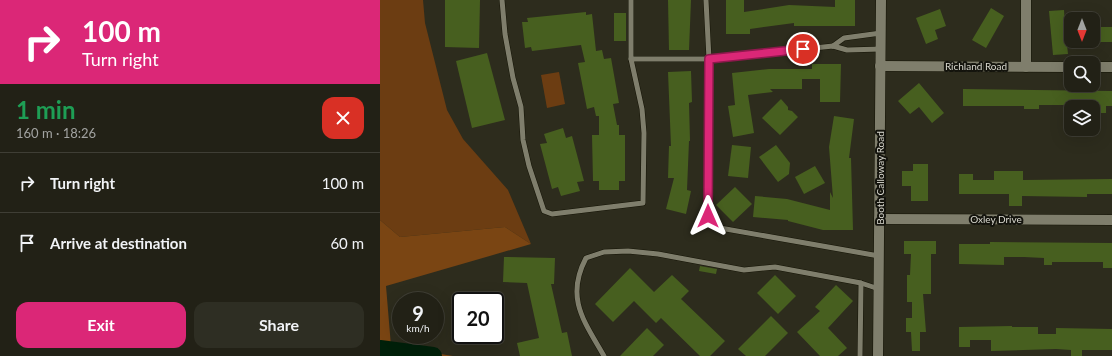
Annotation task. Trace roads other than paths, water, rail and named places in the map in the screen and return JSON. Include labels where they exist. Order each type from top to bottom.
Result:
[{"type":"street","name":"Booth Calloway Road","points":[[878,356],[881,0]]},
{"type":"street","points":[[1026,0],[1026,67]]},
{"type":"street","name":"Richland Road","points":[[880,66],[1064,67]]},
{"type":"street","points":[[1100,67],[1112,67]]},
{"type":"street","name":"Oxley Drive","points":[[880,219],[1112,220]]},
{"type":"lane","points":[[506,0],[502,0],[505,34],[513,78],[521,107],[523,140],[544,211],[552,214],[643,203],[644,133],[642,109],[631,59],[631,0]]},
{"type":"lane","points":[[706,0],[709,59],[708,216],[712,223],[720,228],[879,256]]},
{"type":"lane","points":[[833,46],[844,38],[881,33]]},
{"type":"lane","points":[[631,59],[709,59],[833,46],[847,50],[881,49]]},
{"type":"lane","points":[[604,356],[580,312],[575,289],[578,273],[586,258],[604,252],[628,251],[658,254],[744,270],[775,267],[861,283],[879,289]]},
{"type":"lane","points":[[860,356],[861,283]]},
{"type":"waterway","points":[[380,349],[433,356]]}]
